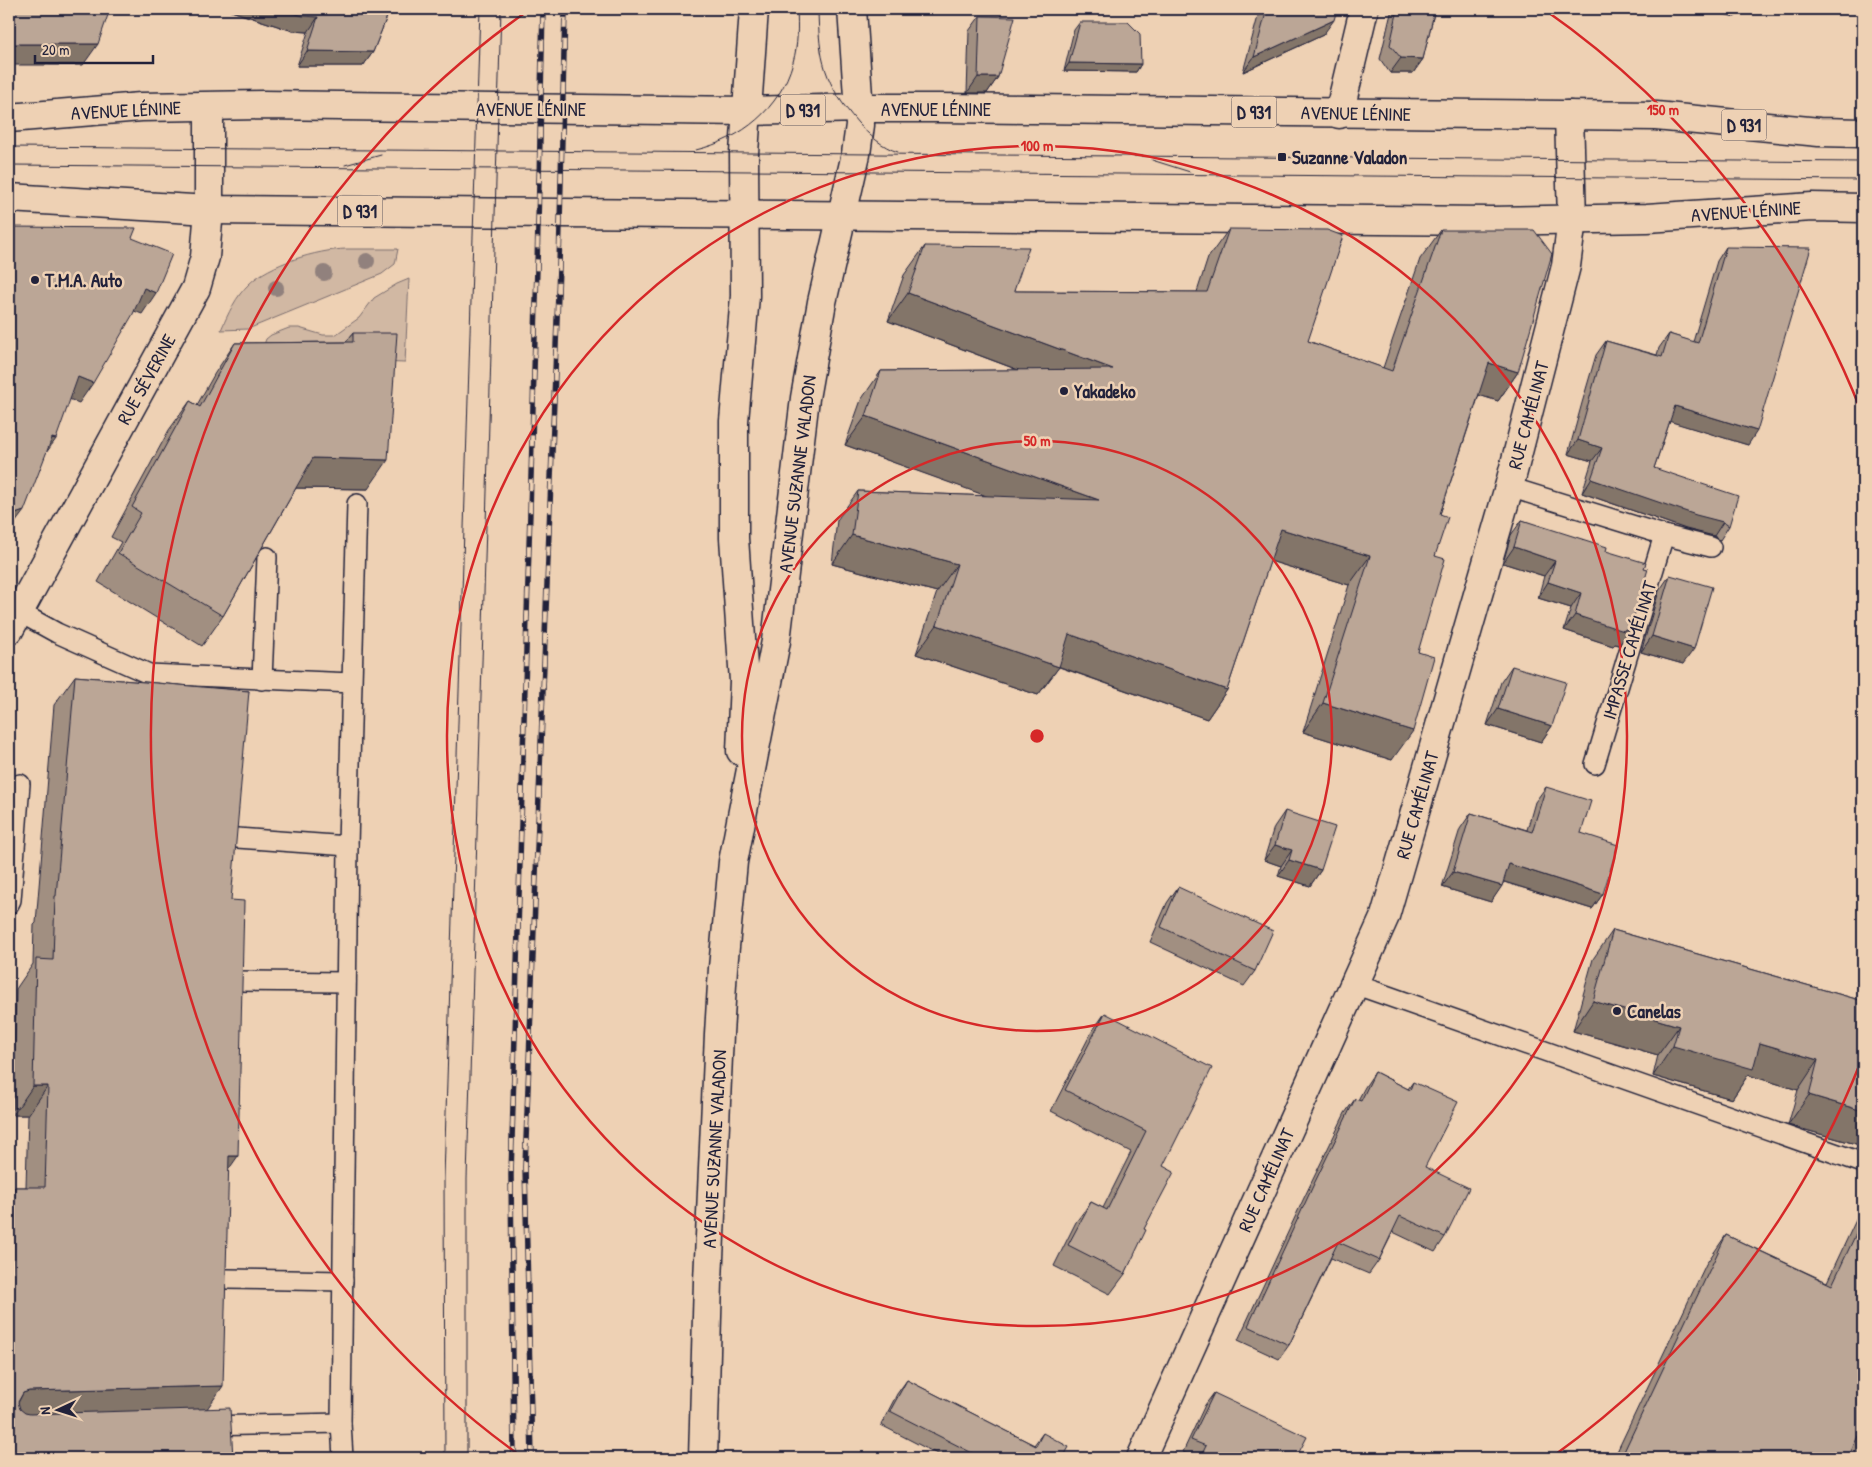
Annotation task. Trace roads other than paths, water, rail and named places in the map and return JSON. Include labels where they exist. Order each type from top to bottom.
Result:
[{"type":"street","name":"AVENUE SUZANNE VALADON","points":[[703,1458],[710,1234],[720,1024],[727,928],[737,841],[744,681],[734,538],[734,421],[744,296],[743,215],[747,111],[754,9]]},
{"type":"street","name":"AVENUE SUZANNE VALADON","points":[[737,841],[776,640],[805,398],[822,302],[856,154],[860,108],[852,9]]},
{"type":"street","points":[[1339,114],[1364,9]]},
{"type":"street","name":"AVENUE LÉNINE","points":[[9,118],[141,107],[280,105],[747,111],[860,108],[1656,116],[1819,132],[1863,133]]},
{"type":"street","name":"RUE SÉVERINE","points":[[14,621],[196,288],[205,258],[209,210],[209,107]]},
{"type":"street","name":"RUE CAMÉLINAT","points":[[1141,1458],[1385,916],[1510,486],[1566,266],[1572,219],[1569,115]]},
{"type":"street","name":"AVENUE LÉNINE","points":[[9,198],[209,210],[1491,221],[1647,218],[1812,207],[1863,208]]},
{"type":"lane","points":[[1510,486],[1664,535],[1711,547]]},
{"type":"lane","points":[[343,1458],[341,1422],[346,982],[357,504]]},
{"type":"lane","name":"IMPASSE CAMÉLINAT","points":[[1595,764],[1664,535]]},
{"type":"lane","points":[[262,680],[267,556]]},
{"type":"lane","points":[[14,621],[57,633],[149,674],[352,683]]},
{"type":"lane","points":[[9,904],[11,900],[20,784]]},
{"type":"lane","points":[[237,838],[348,846]]},
{"type":"lane","points":[[234,981],[346,982]]},
{"type":"lane","points":[[1354,984],[1863,1163]]},
{"type":"lane","points":[[227,1279],[343,1281]]},
{"type":"lane","points":[[184,1427],[341,1422]]},
{"type":"tram line","points":[[445,1458],[444,1178],[480,9]]},
{"type":"tram line","points":[[467,1458],[467,1179],[501,9]]},
{"type":"tram line","points":[[696,150],[713,145],[743,130],[769,108],[787,79],[795,56],[797,9]]},
{"type":"tram line","points":[[818,9],[822,57],[831,83],[858,123],[881,144],[898,152]]},
{"type":"tram line","points":[[9,147],[1863,162]]},
{"type":"tram line","points":[[345,165],[381,155]]},
{"type":"tram line","points":[[1152,160],[1190,172]]},
{"type":"tram line","points":[[9,165],[1863,180]]},
{"type":"railway","points":[[514,1458],[511,1175],[543,9]]},
{"type":"railway","points":[[532,1458],[525,1167],[559,267],[565,9]]},
{"type":"place","name":"Suzanne Valadon","points":[[1282,157]]},
{"type":"place","name":"T.M.A. Auto","points":[[35,280]]},
{"type":"place","name":"Yakadeko","points":[[1064,391]]},
{"type":"place","name":"Canelas","points":[[1617,1011]]}]
